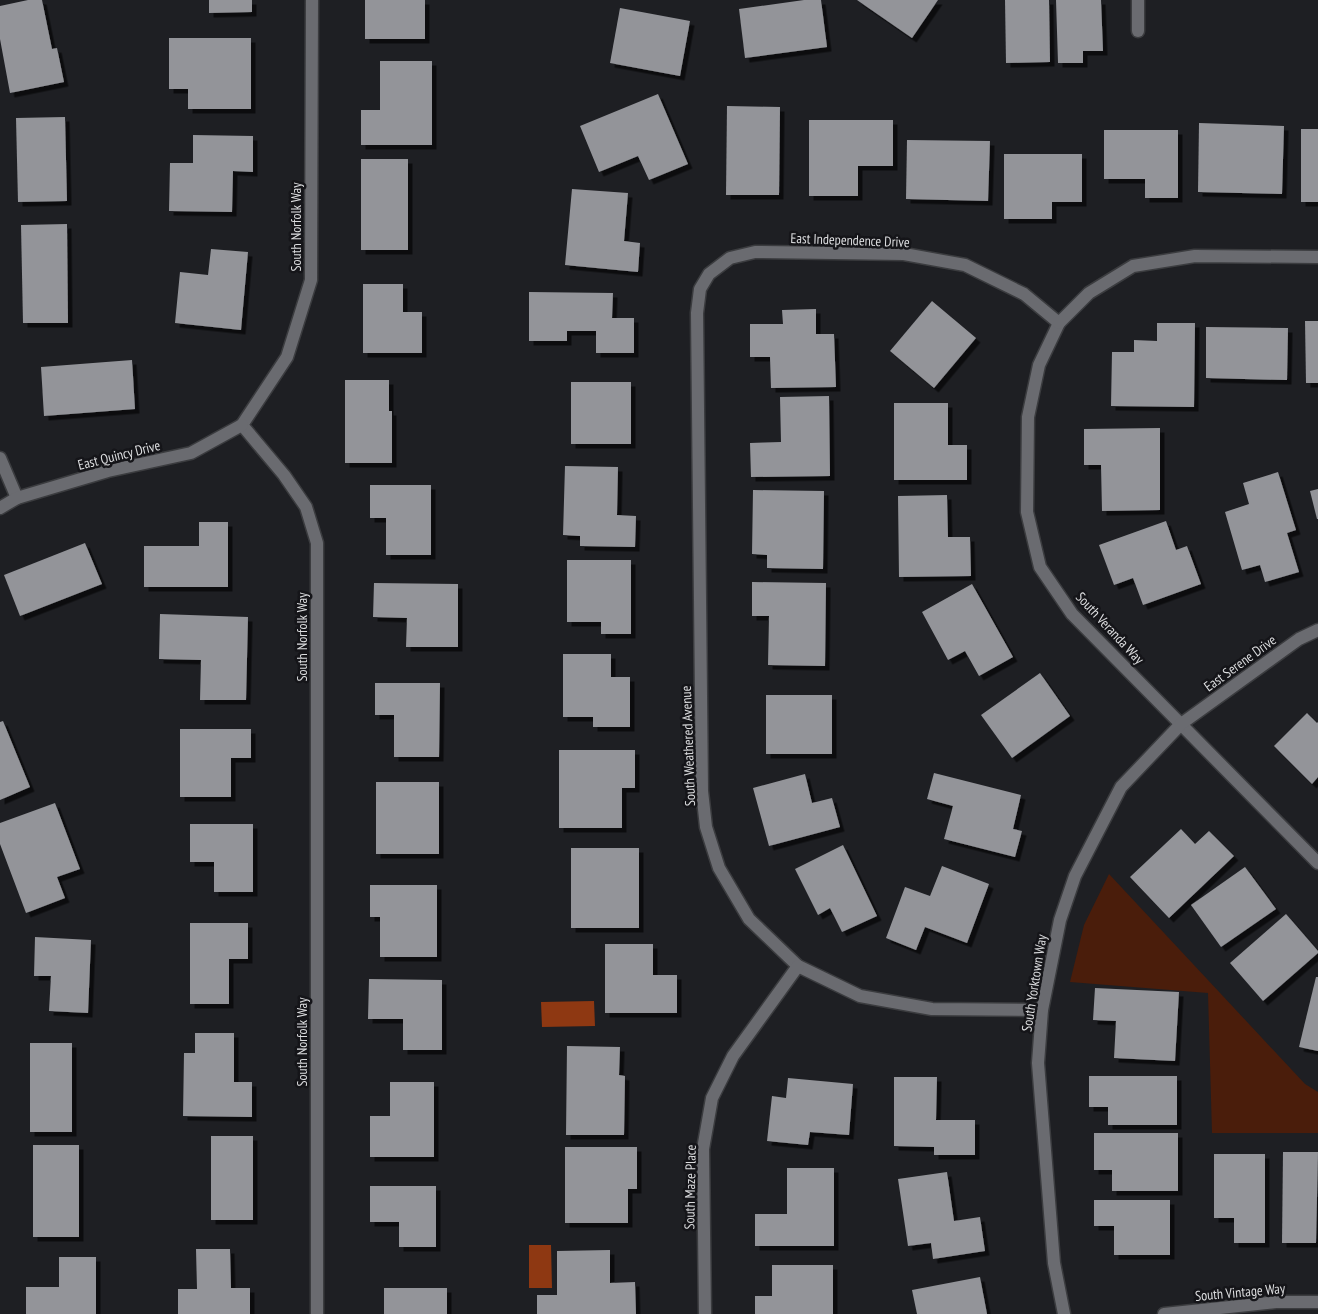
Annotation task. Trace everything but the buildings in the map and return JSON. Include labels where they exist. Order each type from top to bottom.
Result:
[{"type":"street","name":"South Norfolk Way","points":[[312,0],[310,280],[287,357],[242,425],[284,475],[306,507],[317,543],[318,1314]]},
{"type":"street","points":[[1138,0],[1138,31]]},
{"type":"street","name":"East Independence Drive","points":[[709,274],[730,258],[755,252],[904,254],[965,264],[1024,294],[1059,323]]},
{"type":"street","points":[[1059,323],[1089,293],[1133,266],[1195,256],[1318,257]]},
{"type":"street","name":"South Weathered Avenue","points":[[709,274],[700,289],[697,313],[702,791],[706,827],[718,868],[749,920],[798,966],[860,996],[932,1009],[1042,1010]]},
{"type":"street","name":"South Veranda Way","points":[[1059,323],[1039,365],[1028,417],[1027,512],[1040,567],[1072,614],[1318,863]]},
{"type":"street","name":"East Quincy Drive","points":[[0,508],[17,498],[108,471],[191,452],[242,425]]},
{"type":"street","points":[[0,458],[17,498]]},
{"type":"street","name":"East Serene Drive","points":[[1181,724],[1299,639],[1318,630]]},
{"type":"street","name":"South Yorktown Way","points":[[1064,1314],[1054,1263],[1038,1062],[1042,1010],[1060,920],[1074,876],[1121,787],[1181,724]]},
{"type":"street","name":"South Maze Place","points":[[705,1314],[703,1149],[712,1098],[733,1056],[798,966]]},
{"type":"street","name":"South Vintage Way","points":[[1164,1314],[1276,1302],[1318,1302]]},
{"type":"shaded area","points":[[1109,874],[1305,1084],[1318,1092],[1318,1133],[1212,1133],[1208,993],[1070,982],[1084,925]]},
{"type":"shaded area","points":[[594,1001],[595,1026],[542,1027],[541,1002]]},
{"type":"shaded area","points":[[529,1245],[551,1245],[552,1288],[529,1288]]}]
